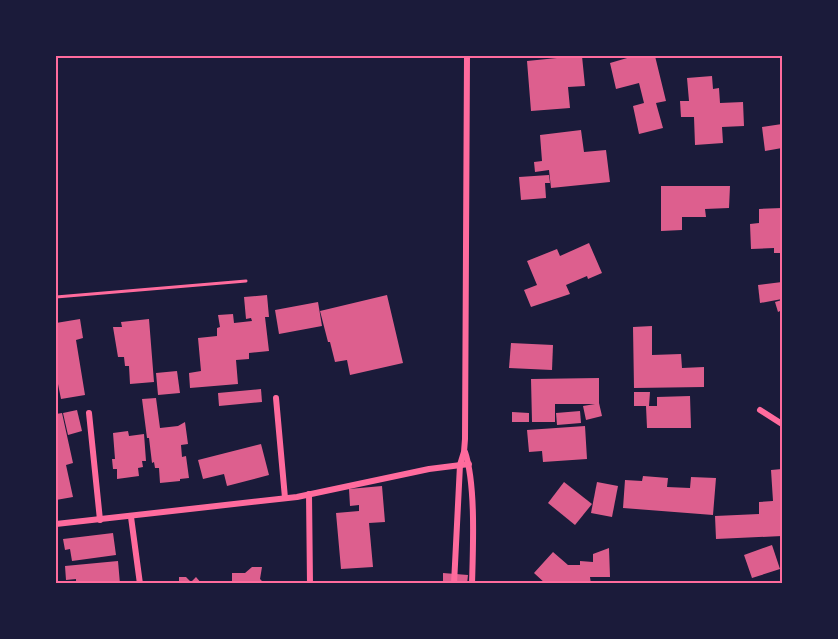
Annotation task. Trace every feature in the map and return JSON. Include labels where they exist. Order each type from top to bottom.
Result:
[{"type":"street","points":[[454,584],[460,465],[464,452],[467,56]]},
{"type":"street","points":[[276,398],[285,498]]},
{"type":"street","points":[[760,410],[783,424]]},
{"type":"street","points":[[89,412],[100,520]]},
{"type":"street","points":[[464,452],[469,464],[473,536],[472,584]]},
{"type":"street","points":[[56,524],[285,498],[429,469],[469,464]]},
{"type":"street","points":[[309,494],[310,584]]},
{"type":"street","points":[[131,517],[140,584]]},
{"type":"path","points":[[56,297],[246,281]]},
{"type":"building","points":[[556,56],[582,56],[585,86],[568,87],[570,108],[531,111],[527,61],[557,58]]},
{"type":"building","points":[[634,56],[655,56],[666,101],[656,103],[663,128],[639,134],[633,106],[644,103],[639,83],[616,89],[610,63]]},
{"type":"building","points":[[712,76],[713,89],[719,88],[720,103],[743,102],[744,126],[722,127],[723,143],[695,145],[694,117],[681,117],[680,101],[689,101],[687,78]]},
{"type":"building","points":[[782,124],[782,148],[765,151],[762,127]]},
{"type":"building","points":[[581,130],[584,152],[606,150],[610,182],[551,188],[549,170],[535,172],[534,162],[542,161],[540,135]]},
{"type":"building","points":[[549,175],[550,183],[545,183],[546,198],[521,200],[519,177]]},
{"type":"building","points":[[661,186],[730,186],[729,208],[705,209],[706,217],[682,217],[682,230],[661,231]]},
{"type":"building","points":[[782,208],[782,253],[774,253],[774,248],[751,249],[750,224],[759,223],[759,209]]},
{"type":"building","points":[[589,243],[602,273],[588,279],[587,276],[566,285],[570,294],[531,307],[524,290],[537,285],[527,261],[557,249],[560,256]]},
{"type":"building","points":[[782,282],[782,299],[760,303],[758,285]]},
{"type":"building","points":[[267,295],[269,317],[265,317],[269,351],[249,353],[249,359],[236,360],[238,384],[190,388],[189,373],[201,371],[198,338],[217,336],[217,328],[220,327],[218,315],[233,314],[234,323],[252,321],[251,318],[246,319],[244,297]]},
{"type":"building","points":[[387,295],[403,363],[350,375],[347,360],[335,362],[320,311]]},
{"type":"building","points":[[782,300],[782,310],[778,312],[775,302]]},
{"type":"building","points":[[318,302],[322,326],[279,334],[275,310]]},
{"type":"building","points":[[80,319],[83,338],[76,340],[85,395],[61,399],[58,384],[56,385],[56,323]]},
{"type":"building","points":[[149,319],[154,382],[130,384],[129,366],[125,366],[124,357],[118,357],[113,327],[122,327],[121,322]]},
{"type":"building","points":[[652,326],[652,355],[681,354],[682,368],[704,367],[704,387],[634,388],[633,327]]},
{"type":"building","points":[[511,343],[553,345],[552,370],[509,368]]},
{"type":"building","points":[[177,371],[180,393],[158,395],[156,373]]},
{"type":"building","points":[[599,378],[599,403],[602,416],[586,420],[583,406],[595,404],[555,404],[555,422],[532,422],[531,379]]},
{"type":"building","points":[[261,389],[262,402],[219,406],[218,393]]},
{"type":"building","points":[[634,392],[650,392],[649,406],[657,406],[657,397],[690,396],[691,428],[647,428],[646,406],[634,406]]},
{"type":"building","points":[[156,398],[160,428],[178,426],[185,422],[188,444],[181,445],[182,457],[186,456],[189,478],[160,483],[159,468],[155,468],[154,462],[152,463],[142,399]]},
{"type":"building","points":[[77,410],[82,431],[68,435],[63,413]]},
{"type":"building","points":[[580,411],[581,423],[557,425],[556,413]]},
{"type":"building","points":[[512,412],[529,413],[529,422],[512,422]]},
{"type":"building","points":[[62,413],[73,463],[66,465],[73,497],[56,500],[56,414]]},
{"type":"building","points":[[585,426],[587,459],[543,462],[542,451],[529,452],[527,430]]},
{"type":"building","points":[[128,431],[129,436],[144,434],[146,461],[142,461],[143,467],[138,468],[139,476],[117,479],[117,469],[113,469],[112,459],[115,459],[113,433]]},
{"type":"building","points":[[261,444],[269,475],[227,486],[224,474],[203,479],[198,460]]},
{"type":"building","points":[[782,469],[782,536],[716,539],[715,516],[759,514],[759,502],[773,501],[771,470]]},
{"type":"building","points":[[643,476],[668,478],[667,487],[690,488],[691,477],[716,478],[713,515],[623,508],[625,480],[642,481]]},
{"type":"building","points":[[564,482],[592,504],[575,525],[548,503]]},
{"type":"building","points":[[597,482],[618,486],[612,517],[591,513]]},
{"type":"building","points":[[382,486],[385,522],[369,523],[373,567],[341,569],[336,513],[359,511],[359,505],[350,506],[349,489]]},
{"type":"building","points":[[113,533],[116,555],[72,561],[70,549],[65,550],[63,539]]},
{"type":"building","points":[[772,545],[780,569],[752,578],[744,555]]},
{"type":"building","points":[[609,548],[610,577],[590,577],[591,584],[546,584],[534,573],[553,552],[568,565],[580,565],[580,561],[593,562],[593,554]]},
{"type":"building","points":[[118,561],[120,584],[76,584],[76,579],[66,580],[65,566]]},
{"type":"building","points":[[252,567],[262,567],[260,579],[265,584],[232,584],[232,573],[245,573]]},
{"type":"building","points":[[443,573],[468,575],[467,584],[443,584]]},
{"type":"building","points":[[179,577],[186,577],[191,582],[196,577],[202,584],[179,584]]}]
